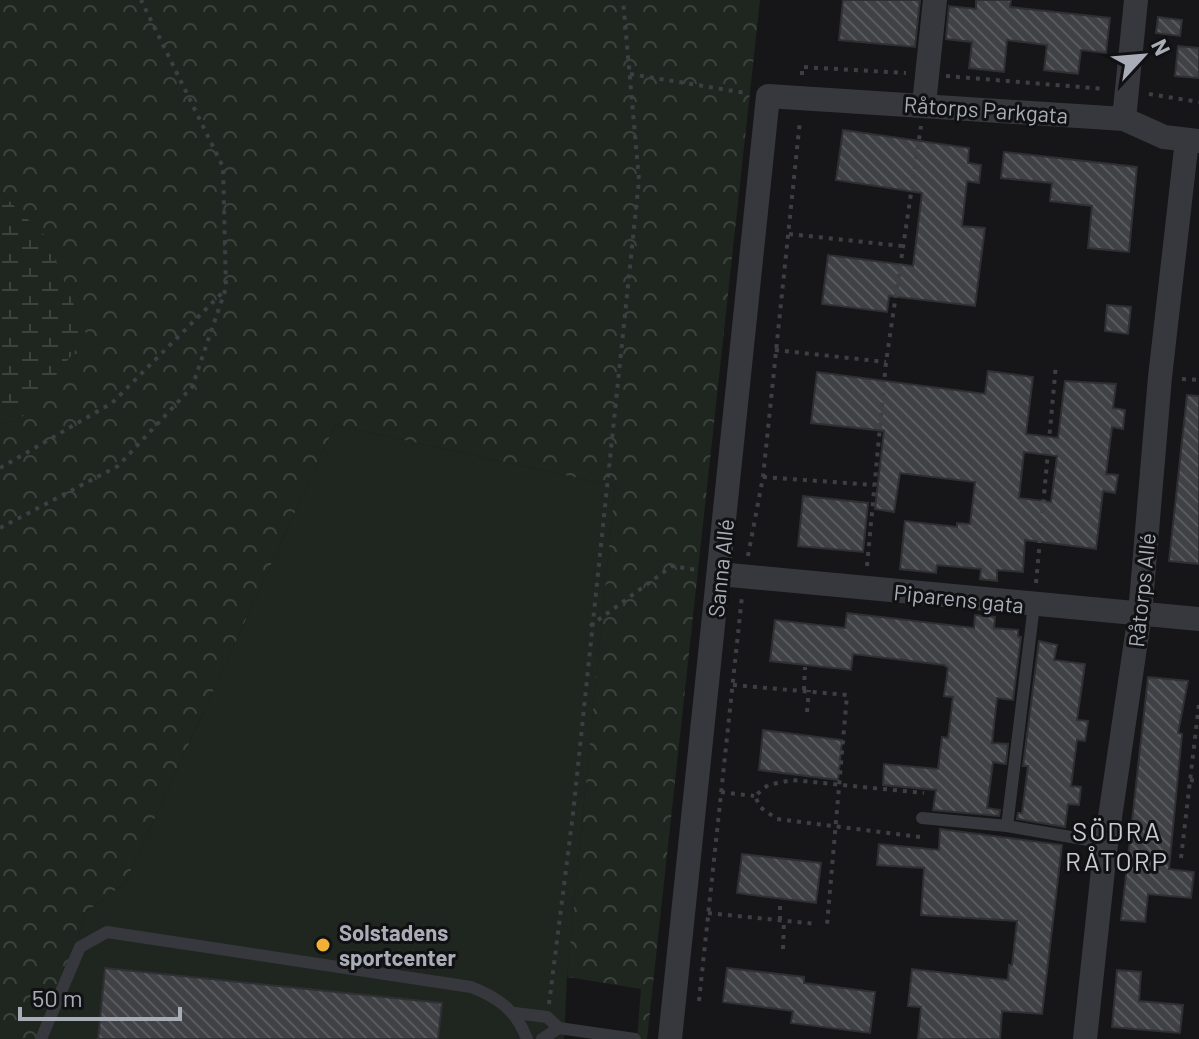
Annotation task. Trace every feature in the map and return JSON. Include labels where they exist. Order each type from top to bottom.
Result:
[{"type":"street","points":[[924,104],[935,0]]},
{"type":"street","points":[[1124,119],[1136,0]]},
{"type":"street","name":"Råtorps Parkgata","points":[[768,96],[1124,119],[1164,137],[1193,141]]},
{"type":"street","name":"Sanna Allé","points":[[670,1039],[768,96]]},
{"type":"street","name":"Råtorps Allé","points":[[1085,1039],[1106,843],[1140,614],[1160,377],[1193,141]]},
{"type":"street","name":"Piparens gata","points":[[719,574],[1199,619]]},
{"type":"lane","points":[[1007,826],[1034,605]]},
{"type":"lane","points":[[922,818],[1007,826],[1106,843]]},
{"type":"lane","points":[[41,1039],[80,947],[107,932],[471,987],[494,996],[515,1013],[527,1039]]},
{"type":"lane","points":[[515,1013],[547,1017],[559,1028],[635,1039]]},
{"type":"lane","points":[[542,1039],[559,1028]]},
{"type":"path","points":[[0,528],[118,466],[129,455],[192,387],[226,288],[223,167],[141,0]]},
{"type":"path","points":[[547,1017],[573,814],[590,626],[639,180],[623,0]]},
{"type":"path","points":[[698,1007],[744,577],[763,477],[789,234],[802,67],[1127,91],[1199,102]]},
{"type":"path","points":[[630,74],[768,96]]},
{"type":"path","points":[[865,589],[886,362],[924,104]]},
{"type":"path","points":[[789,234],[903,247]]},
{"type":"path","points":[[0,468],[112,403],[226,288]]},
{"type":"path","points":[[775,350],[886,362]]},
{"type":"path","points":[[1034,605],[1056,364]]},
{"type":"path","points":[[763,477],[874,485]]},
{"type":"path","points":[[590,626],[672,566],[719,574]]},
{"type":"path","points":[[805,667],[807,712]]},
{"type":"path","points":[[733,685],[847,695],[833,828],[827,925]]},
{"type":"path","points":[[1181,858],[1199,704]]},
{"type":"path","points":[[755,796],[761,789],[781,780],[924,793]]},
{"type":"path","points":[[1190,780],[1199,781]]},
{"type":"path","points":[[721,792],[755,796]]},
{"type":"path","points":[[755,796],[760,807],[777,819],[920,837]]},
{"type":"path","points":[[780,901],[783,949]]},
{"type":"path","points":[[708,913],[817,924]]},
{"type":"green space","points":[[0,0],[760,0],[647,1039],[637,1039],[641,989],[567,977],[615,486],[335,425],[125,883],[86,912],[46,1039],[0,1039],[0,423],[19,421],[45,237],[0,192]]},
{"type":"green space","points":[[0,192],[45,236],[87,336],[19,421],[0,423]]},
{"type":"green space","points":[[335,425],[615,486],[567,977],[564,1039],[46,1039],[86,912],[125,883]]},
{"type":"building","points":[[843,0],[920,0],[915,47],[839,40]]},
{"type":"building","points":[[976,0],[1011,0],[1010,7],[1110,18],[1106,53],[1081,50],[1078,74],[1044,70],[1047,45],[1007,40],[1004,72],[969,68],[972,42],[946,39],[949,6],[976,9]]},
{"type":"building","points":[[1158,17],[1182,20],[1180,36],[1156,33]]},
{"type":"building","points":[[1178,46],[1199,48],[1199,78],[1175,76]]},
{"type":"building","points":[[843,130],[969,148],[968,163],[981,165],[979,183],[967,181],[962,226],[985,228],[975,306],[889,296],[887,312],[822,304],[828,255],[913,266],[922,193],[836,180]]},
{"type":"building","points":[[1004,152],[1137,167],[1129,252],[1088,248],[1092,206],[1050,201],[1052,183],[1001,178]]},
{"type":"building","points":[[1107,305],[1131,307],[1128,334],[1105,331]]},
{"type":"building","points":[[988,371],[1033,377],[1026,434],[1058,438],[1065,381],[1116,384],[1113,408],[1125,410],[1123,429],[1112,427],[1106,474],[1118,475],[1115,493],[1103,491],[1096,549],[1025,540],[1023,572],[997,570],[997,581],[980,579],[981,569],[937,565],[936,573],[900,569],[905,521],[957,527],[957,523],[970,524],[975,482],[900,473],[894,512],[875,509],[884,431],[811,423],[817,372],[985,394]],"holes":[[[1024,452],[1057,456],[1051,502],[1019,498]]]},
{"type":"building","points":[[1187,395],[1199,396],[1199,564],[1169,561]]},
{"type":"building","points":[[803,496],[868,503],[863,552],[798,546]]},
{"type":"building","points":[[847,613],[974,628],[975,615],[995,617],[994,628],[1018,630],[1018,637],[1021,637],[1013,700],[997,698],[992,743],[1008,744],[1006,764],[993,762],[987,808],[1000,810],[999,816],[933,810],[936,790],[883,785],[884,764],[938,769],[942,737],[948,738],[953,697],[944,696],[948,668],[944,665],[853,654],[851,670],[770,661],[775,620],[845,628]]},
{"type":"building","points":[[1039,641],[1057,645],[1054,660],[1085,664],[1077,720],[1088,721],[1085,741],[1077,740],[1071,786],[1081,787],[1079,805],[1068,804],[1065,827],[1017,819],[1018,813],[1022,813],[1028,766],[1023,766]]},
{"type":"building","points":[[1148,677],[1188,681],[1178,733],[1182,734],[1169,869],[1194,872],[1191,898],[1148,894],[1145,922],[1121,920]]},
{"type":"building","points":[[763,730],[842,740],[838,780],[759,770]]},
{"type":"building","points":[[940,829],[1062,845],[1042,1014],[1002,1011],[1000,1039],[918,1039],[921,1007],[908,1006],[912,969],[1008,980],[1009,965],[1012,965],[1017,921],[921,915],[924,868],[877,865],[879,844],[939,850]]},
{"type":"building","points":[[742,854],[821,863],[816,903],[737,893]]},
{"type":"building","points":[[105,968],[442,1003],[438,1039],[98,1039]]},
{"type":"building","points":[[727,968],[804,977],[804,983],[875,992],[870,1033],[791,1023],[793,1011],[723,1002]]},
{"type":"building","points":[[1117,970],[1141,972],[1139,1001],[1183,1005],[1180,1033],[1112,1027]]},
{"type":"place","name":"Solstadens sportcenter","points":[[323,945]]},
{"type":"district","name":"SÖDRA RÅTORP","points":[[1117,845]]}]
